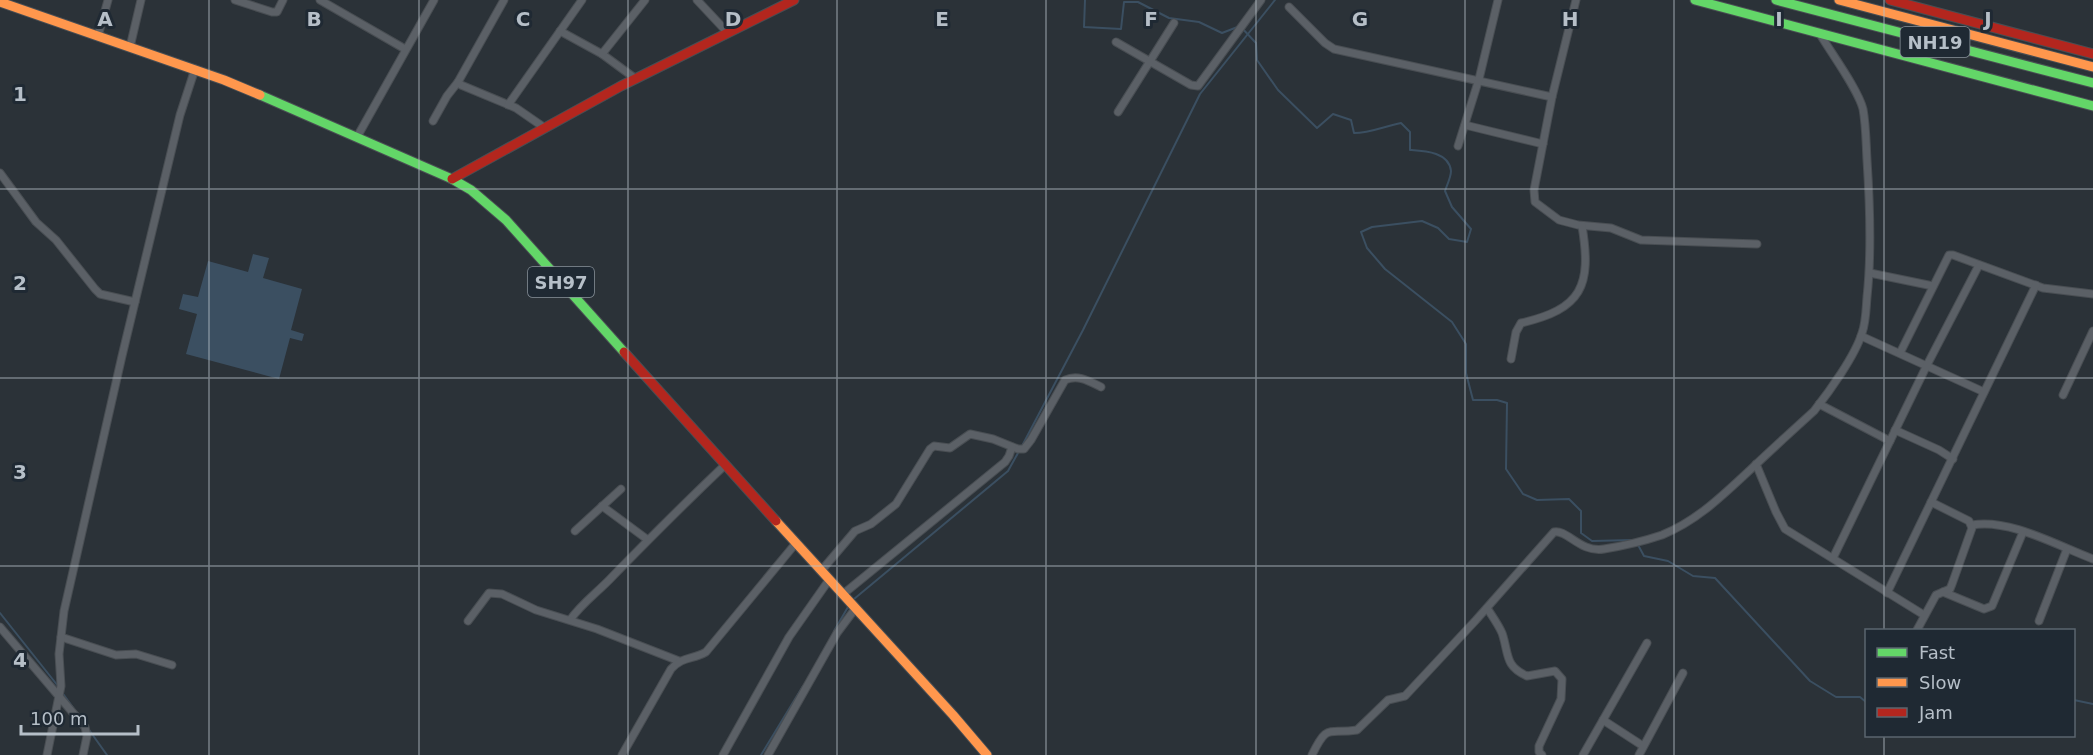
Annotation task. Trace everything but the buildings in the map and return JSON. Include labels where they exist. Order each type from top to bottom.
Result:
[{"type":"main road","points":[[452,179],[542,126],[794,0]]},
{"type":"main road","points":[[1695,0],[2093,106]]},
{"type":"main road","name":"NH19","points":[[1776,0],[2093,83]]},
{"type":"main road","name":"NH19","points":[[1839,0],[2093,66]]},
{"type":"main road","points":[[1890,0],[2093,54]]},
{"type":"main road","name":"SH97","points":[[0,2],[195,69],[357,137],[452,179],[471,190],[506,220],[987,755]]},
{"type":"street","points":[[98,36],[108,0]]},
{"type":"street","points":[[130,47],[141,0]]},
{"type":"street","points":[[235,0],[272,12],[277,12],[283,0]]},
{"type":"street","points":[[320,0],[405,49]]},
{"type":"street","points":[[357,137],[434,0]]},
{"type":"street","points":[[434,121],[504,0]]},
{"type":"street","points":[[508,105],[582,0]]},
{"type":"street","points":[[602,54],[645,0]]},
{"type":"street","points":[[697,0],[727,32]]},
{"type":"street","points":[[1116,42],[1191,85],[1197,86],[1261,0]]},
{"type":"street","points":[[1458,146],[1479,80],[1498,0]]},
{"type":"street","points":[[1576,0],[1552,97],[1534,190],[1535,202],[1559,220],[1582,226],[1611,228],[1641,240],[1757,244]]},
{"type":"street","points":[[1289,7],[1334,49],[1552,97]]},
{"type":"street","points":[[1118,112],[1174,23]]},
{"type":"street","points":[[560,31],[602,54],[636,78]]},
{"type":"street","points":[[1312,755],[1324,735],[1333,730],[1358,730],[1388,700],[1405,696],[1554,532],[1561,532],[1583,547],[1597,550],[1632,544],[1661,535],[1708,508],[1819,404],[1861,336],[1870,273],[1870,201],[1863,109],[1820,33]]},
{"type":"street","points":[[47,755],[59,691],[59,654],[64,611],[180,115],[195,69]]},
{"type":"street","points":[[458,82],[508,105],[542,126]]},
{"type":"street","points":[[1465,125],[1543,144]]},
{"type":"street","points":[[0,173],[29,213],[56,240],[100,294],[135,302]]},
{"type":"street","points":[[1511,359],[1516,332],[1521,323],[1556,313],[1567,306],[1578,291],[1587,255],[1582,226]]},
{"type":"street","points":[[1900,353],[1949,255],[2043,288],[2093,294]]},
{"type":"street","points":[[1833,558],[1927,365],[1979,265]]},
{"type":"street","points":[[1870,273],[1933,286]]},
{"type":"street","points":[[1887,594],[2036,285]]},
{"type":"street","points":[[2063,395],[2093,331]]},
{"type":"street","points":[[1861,336],[1984,392]]},
{"type":"street","points":[[821,571],[855,531],[871,524],[896,504],[934,446],[950,448],[970,434],[986,436],[1023,449],[1031,440],[1065,380],[1080,377],[1101,387]]},
{"type":"street","points":[[1819,404],[1890,441]]},
{"type":"street","points":[[1895,430],[1953,459]]},
{"type":"street","points":[[842,595],[1005,462],[1012,447]]},
{"type":"street","points":[[1756,464],[1785,529],[1924,615]]},
{"type":"street","points":[[570,620],[579,608],[605,585],[724,465]]},
{"type":"street","points":[[575,531],[621,489]]},
{"type":"street","points":[[1917,629],[1936,595],[1950,589],[1971,534],[1972,525],[1969,521],[1931,502]]},
{"type":"street","points":[[602,506],[648,540]]},
{"type":"street","points":[[1972,525],[1995,524],[2024,532],[2093,559]]},
{"type":"street","points":[[1942,592],[1984,609],[1992,606],[2024,532]]},
{"type":"street","points":[[622,755],[671,669],[679,661],[706,652],[796,543]]},
{"type":"street","points":[[2039,621],[2067,549]]},
{"type":"street","points":[[723,755],[789,637],[830,580]]},
{"type":"street","points":[[468,621],[483,598],[493,592],[679,661]]},
{"type":"street","points":[[1487,608],[1501,631],[1506,655],[1511,664],[1527,676],[1555,671],[1562,679],[1561,699],[1539,746],[1539,752],[1542,755]]},
{"type":"street","points":[[768,755],[837,633],[855,609]]},
{"type":"street","points":[[0,627],[59,691],[87,731],[83,755]]},
{"type":"street","points":[[61,637],[116,655],[136,654],[172,665]]},
{"type":"street","points":[[1583,755],[1647,643]]},
{"type":"street","points":[[1639,755],[1683,673]]},
{"type":"street","points":[[1603,720],[1643,746]]},
{"type":"water","points":[[253,254],[269,258],[263,278],[302,289],[291,330],[304,334],[302,341],[290,338],[279,379],[186,354],[197,314],[179,309],[183,294],[198,297],[208,261],[248,272]]},
{"type":"waterway","points":[[1085,0],[1084,27],[1121,29],[1124,2],[1138,2],[1169,18],[1199,22],[1222,33],[1240,26],[1256,43],[1257,60],[1278,90],[1317,128],[1333,114],[1351,120],[1354,133],[1401,123],[1410,132],[1410,150],[1435,154],[1446,160],[1451,171],[1445,191],[1452,207],[1471,229],[1467,242],[1449,239],[1438,228],[1422,221],[1372,227],[1361,232],[1367,248],[1385,269],[1452,322],[1466,344],[1466,373],[1473,400],[1497,400],[1507,403],[1506,469],[1523,494],[1537,500],[1569,499],[1581,511],[1581,533],[1592,541],[1633,540]]},
{"type":"waterway","points":[[1022,446],[1083,330],[1200,94],[1275,0]]},
{"type":"waterway","points":[[854,599],[1008,471],[1018,453]]},
{"type":"waterway","points":[[1637,543],[1644,556],[1668,561],[1693,576],[1715,578],[1810,681],[1836,697],[1860,697],[1865,701]]},
{"type":"waterway","points":[[834,631],[848,607]]},
{"type":"waterway","points":[[0,613],[58,686]]},
{"type":"waterway","points":[[761,755],[803,686]]},
{"type":"waterway","points":[[61,691],[77,713]]},
{"type":"waterway","points":[[2075,700],[2093,704]]},
{"type":"waterway","points":[[87,727],[107,755]]},
{"type":"traffic: fast","points":[[1695,0],[2093,106]]},
{"type":"traffic: fast","points":[[1776,0],[2093,83]]},
{"type":"traffic: fast","points":[[260,95],[452,179],[471,190],[506,220],[624,352]]},
{"type":"traffic: slow","points":[[1839,0],[2093,67]]},
{"type":"traffic: slow","points":[[0,2],[224,80],[260,95]]},
{"type":"traffic: slow","points":[[776,521],[987,755]]},
{"type":"traffic: jam","points":[[452,179],[621,86],[794,0]]},
{"type":"traffic: jam","points":[[1890,0],[2093,54]]},
{"type":"traffic: jam","points":[[624,352],[776,521]]}]
